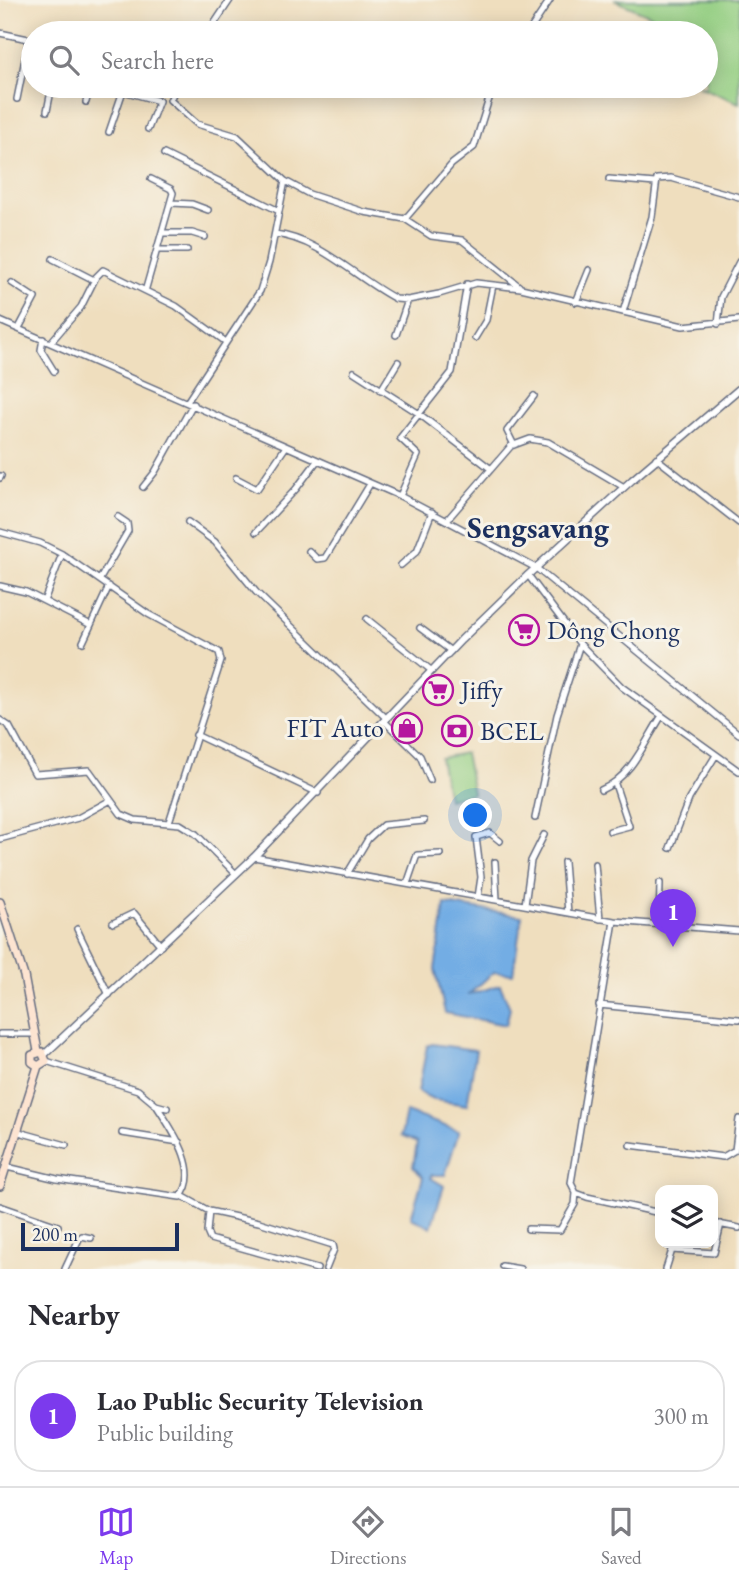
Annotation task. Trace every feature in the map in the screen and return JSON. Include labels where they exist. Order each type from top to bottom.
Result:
[{"type":"main road","points":[[0,902],[24,975],[35,1034],[43,1055],[37,1066],[19,1132],[0,1186]]},
{"type":"main road","points":[[37,1066],[31,1058],[43,1055]]},
{"type":"street","points":[[216,21],[230,0]]},
{"type":"street","points":[[536,21],[550,0]]},
{"type":"street","points":[[0,33],[21,37]]},
{"type":"street","points":[[17,99],[21,82]]},
{"type":"street","points":[[47,111],[50,98]]},
{"type":"street","points":[[86,102],[87,98]]},
{"type":"street","points":[[109,132],[121,98]]},
{"type":"street","points":[[148,130],[159,101],[151,98]]},
{"type":"street","points":[[171,98],[170,100],[197,124],[237,136],[285,181],[309,194],[363,212],[405,219],[431,236],[462,240],[521,288]]},
{"type":"street","points":[[405,219],[452,164],[474,147],[489,98]]},
{"type":"street","points":[[164,154],[277,210]]},
{"type":"street","points":[[622,312],[652,217],[655,183],[660,177],[739,197]]},
{"type":"street","points":[[146,288],[172,203],[171,189],[151,179]]},
{"type":"street","points":[[609,179],[655,183]]},
{"type":"street","points":[[143,487],[155,472],[190,403],[226,342],[260,290],[275,234],[277,210],[285,181]]},
{"type":"street","points":[[172,203],[192,204],[208,210]]},
{"type":"street","points":[[163,233],[192,233],[205,237]]},
{"type":"street","points":[[275,234],[290,237],[330,256],[396,299],[408,300],[467,284],[494,285],[521,288],[687,326],[739,320]]},
{"type":"street","points":[[158,250],[187,250]]},
{"type":"street","points":[[53,259],[94,280]]},
{"type":"street","points":[[718,324],[722,297],[739,262]]},
{"type":"street","points":[[51,342],[81,307],[94,280],[103,270],[146,288],[226,342]]},
{"type":"street","points":[[576,302],[589,270]]},
{"type":"street","points":[[12,283],[35,298],[19,328]]},
{"type":"street","points":[[400,496],[418,455],[400,439],[452,372],[467,284]]},
{"type":"street","points":[[475,338],[485,320],[494,285]]},
{"type":"street","points":[[397,335],[408,300]]},
{"type":"street","points":[[0,321],[190,403],[285,448],[400,496],[536,568],[739,734]]},
{"type":"street","points":[[43,339],[40,348],[54,371]]},
{"type":"street","points":[[381,390],[398,362]]},
{"type":"street","points":[[354,372],[418,413],[491,470]]},
{"type":"street","points":[[182,1196],[187,1175],[178,1142],[156,1105],[138,1090],[43,1055],[254,857],[451,651],[528,575],[656,458],[739,388]]},
{"type":"street","points":[[514,445],[508,431],[534,396]]},
{"type":"street","points":[[447,520],[514,445],[530,439],[548,442],[624,487]]},
{"type":"street","points":[[236,478],[257,489],[285,448]]},
{"type":"street","points":[[656,458],[739,523]]},
{"type":"street","points":[[256,533],[317,461]]},
{"type":"street","points":[[309,551],[317,559],[325,558],[370,484]]},
{"type":"street","points":[[401,565],[417,551],[432,512]]},
{"type":"street","points":[[100,579],[128,531],[127,523],[118,517]]},
{"type":"street","points":[[188,523],[215,542],[256,592],[420,756],[430,780]]},
{"type":"street","points":[[0,532],[40,543],[62,554],[148,614],[219,652],[221,660],[169,822]]},
{"type":"street","points":[[44,601],[62,554]]},
{"type":"street","points":[[528,575],[580,644],[622,687],[739,771]]},
{"type":"street","points":[[0,586],[44,601],[89,624]]},
{"type":"street","points":[[83,642],[89,624],[109,586]]},
{"type":"street","points":[[367,619],[432,671]]},
{"type":"street","points":[[420,628],[451,651]]},
{"type":"street","points":[[535,818],[557,715],[580,644]]},
{"type":"street","points":[[601,790],[615,784],[627,773],[661,717]]},
{"type":"street","points":[[0,720],[9,726],[35,774],[89,770],[109,801],[129,818],[169,822],[196,834],[236,874]]},
{"type":"street","points":[[196,735],[318,793]]},
{"type":"street","points":[[670,848],[689,799],[716,755]]},
{"type":"street","points":[[610,831],[629,826],[615,784]]},
{"type":"street","points":[[0,839],[78,818],[109,801]]},
{"type":"street","points":[[346,874],[368,839],[383,825],[424,821]]},
{"type":"street","points":[[478,897],[481,877],[476,837],[490,833],[500,841]]},
{"type":"street","points":[[525,905],[531,860],[544,835]]},
{"type":"street","points":[[407,884],[417,855],[440,854]]},
{"type":"street","points":[[254,857],[600,919],[739,931]]},
{"type":"street","points":[[495,862],[497,900]]},
{"type":"street","points":[[564,862],[568,913]]},
{"type":"street","points":[[595,864],[600,919]]},
{"type":"street","points":[[659,925],[660,883]]},
{"type":"street","points":[[113,923],[134,913],[161,946]]},
{"type":"street","points":[[528,1229],[560,1230],[575,1204],[576,1193],[571,1183],[571,1170],[614,921]]},
{"type":"street","points":[[77,929],[109,995]]},
{"type":"street","points":[[599,1005],[739,1019]]},
{"type":"street","points":[[0,1034],[35,1034]]},
{"type":"street","points":[[156,1105],[167,1108]]},
{"type":"street","points":[[630,1145],[723,1157],[734,1150],[739,1119]]},
{"type":"street","points":[[19,1132],[66,1145]]},
{"type":"street","points":[[122,1133],[178,1142]]},
{"type":"street","points":[[7,1167],[57,1179],[182,1196],[209,1211],[259,1222],[333,1245],[326,1269]]},
{"type":"street","points":[[576,1193],[655,1212]]},
{"type":"street","points":[[0,1206],[58,1226]]},
{"type":"street","points":[[209,1211],[210,1239],[317,1269]]},
{"type":"street","points":[[718,1224],[739,1228]]},
{"type":"street","points":[[666,1269],[672,1250],[714,1252],[721,1224]]},
{"type":"street","points":[[65,1269],[79,1239],[82,1236],[91,1238]]},
{"type":"street","points":[[502,1266],[520,1269]]},
{"type":"green space","points":[[614,0],[739,0],[739,103],[718,94],[718,21],[650,21],[652,16]]},
{"type":"green space","points":[[465,753],[473,793],[448,799],[440,758]]},
{"type":"water","points":[[445,904],[522,916],[513,974],[494,972],[468,995],[500,985],[510,1008],[506,1025],[445,1013],[435,969]]},
{"type":"water","points":[[432,1044],[476,1050],[467,1105],[435,1100],[418,1092],[427,1046]]},
{"type":"water","points":[[406,1112],[459,1131],[445,1175],[431,1175],[431,1178],[444,1186],[431,1227],[411,1218],[423,1177],[413,1167],[417,1143],[401,1136]]},
{"type":"place","name":"Dông Chong","points":[[524,630]]},
{"type":"place","name":"Jiffy","points":[[438,690]]},
{"type":"place","name":"FIT Auto","points":[[407,728]]},
{"type":"place","name":"BCEL","points":[[457,731]]},
{"type":"place","name":"Lao Public Security Television","points":[[673,947]]},
{"type":"district","name":"Sengsavang","points":[[538,527]]}]
